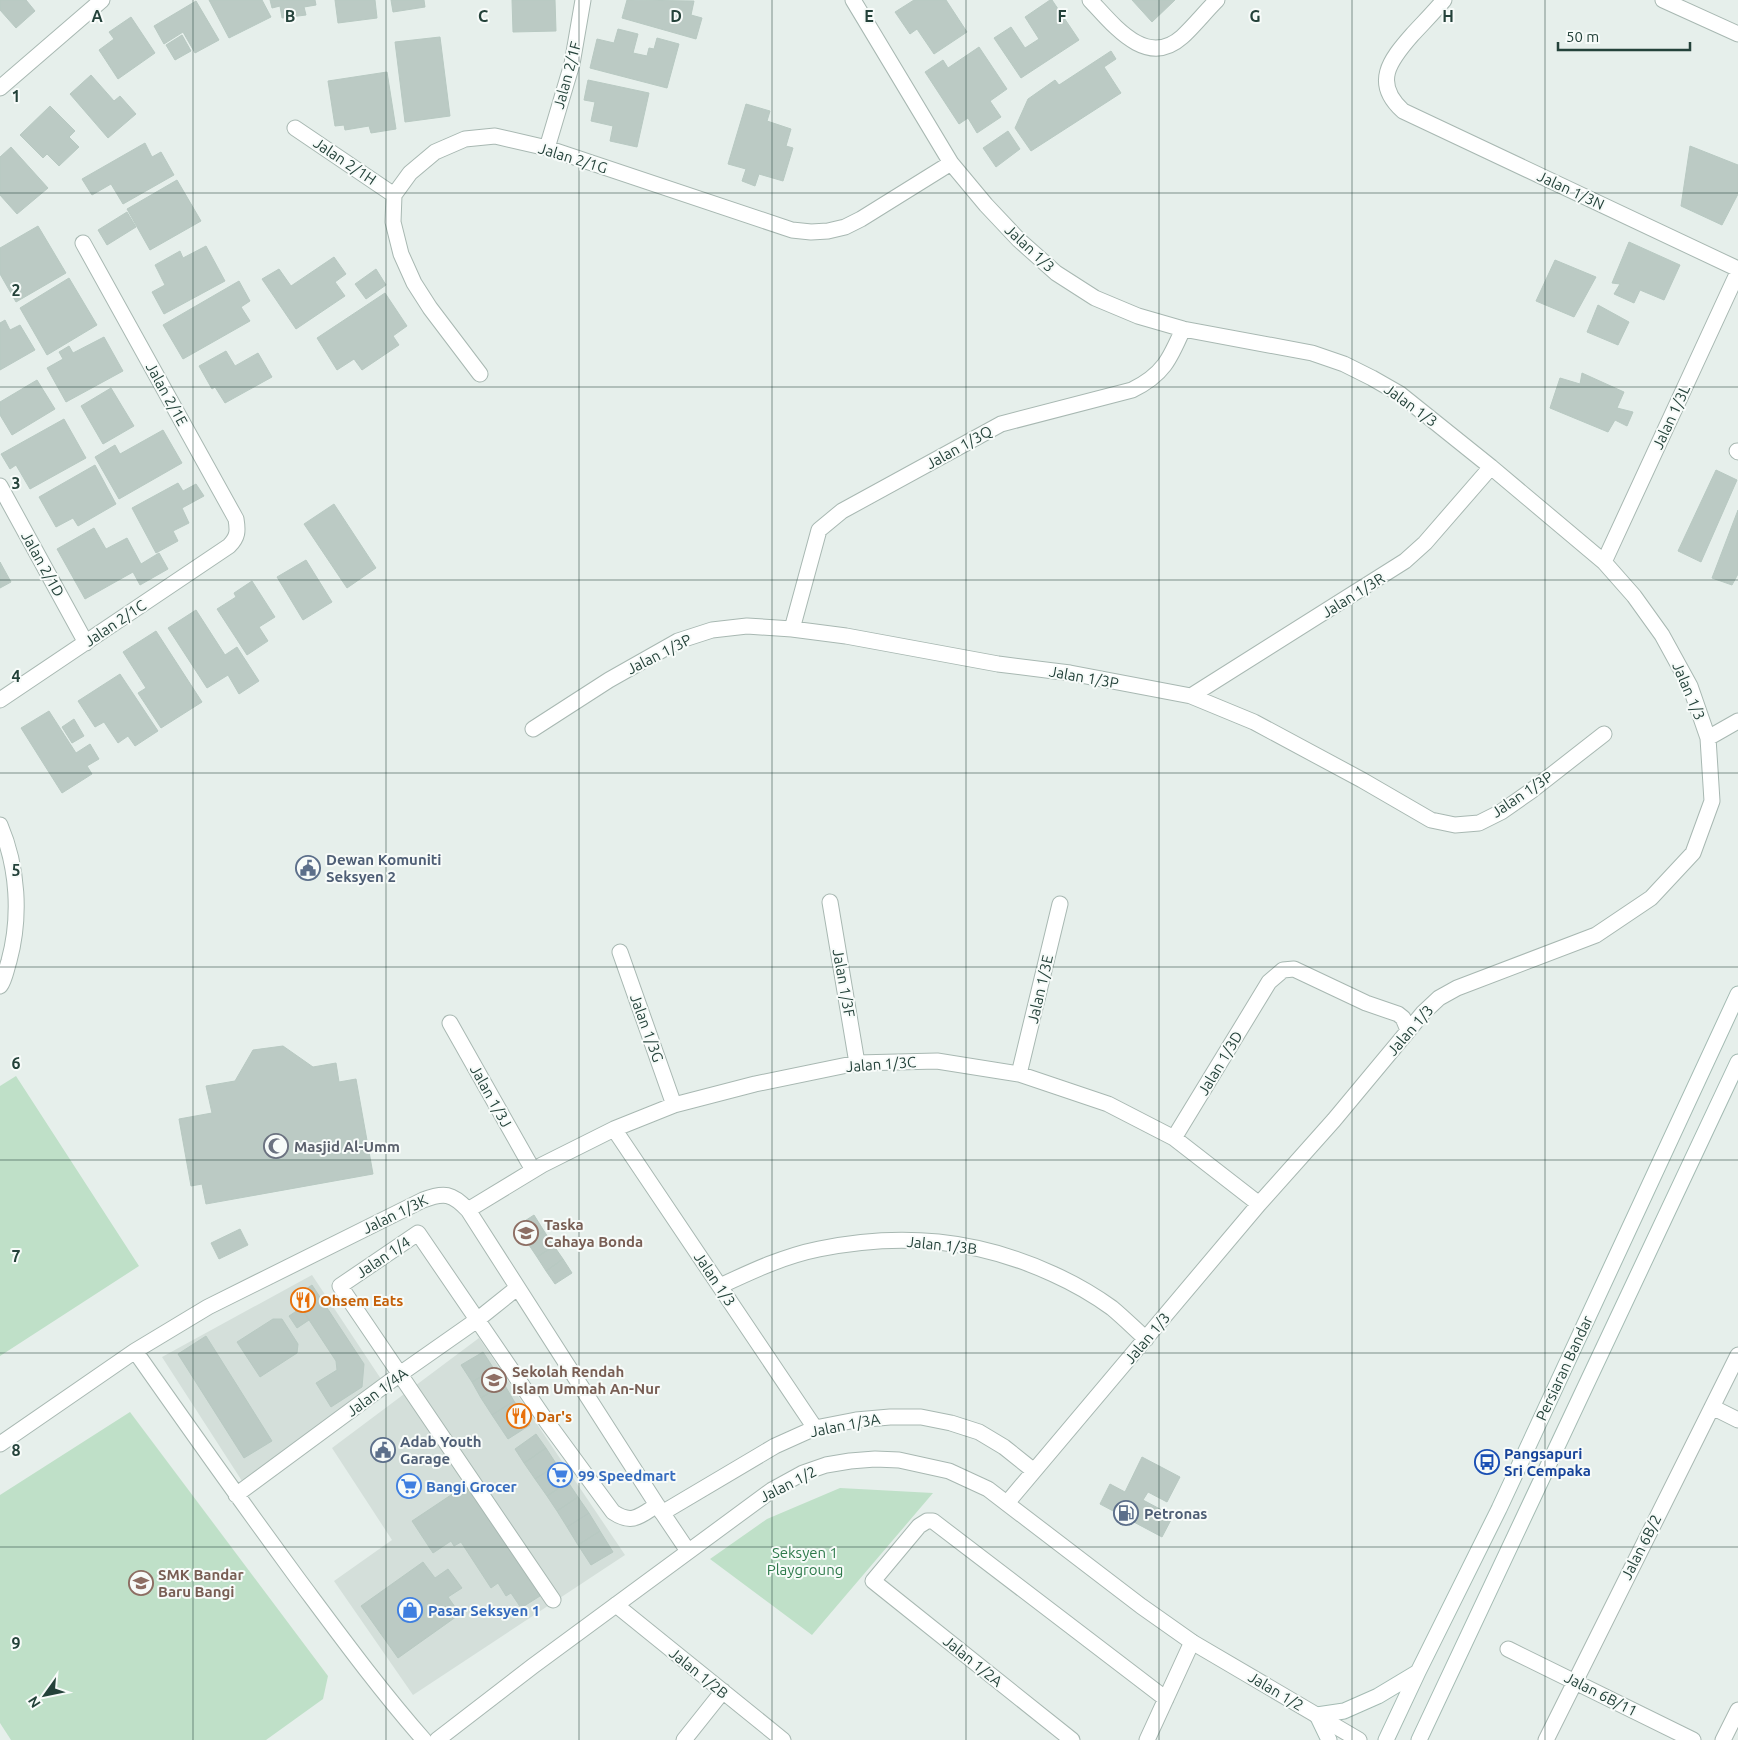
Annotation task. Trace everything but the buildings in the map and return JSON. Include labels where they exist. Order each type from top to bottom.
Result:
[{"type":"street","points":[[0,88],[102,0]]},
{"type":"street","name":"Jalan 2/1F","points":[[547,148],[572,64],[583,0]]},
{"type":"street","name":"Jalan 1/3","points":[[853,0],[951,163],[986,205],[1019,240],[1056,273],[1095,298],[1138,316],[1184,329],[1312,353],[1344,364],[1400,394],[1492,467],[1604,562],[1634,596],[1662,635],[1690,686],[1708,738],[1712,801],[1692,853],[1651,898],[1596,935],[1457,988],[1439,998],[1423,1013],[1007,1503]]},
{"type":"street","points":[[1090,0],[1123,34],[1138,45],[1153,48],[1168,45],[1181,38],[1217,0]]},
{"type":"street","name":"Jalan 1/3N","points":[[1444,0],[1396,53],[1388,66],[1386,78],[1388,90],[1394,103],[1403,111],[1738,270]]},
{"type":"street","points":[[1662,0],[1738,34]]},
{"type":"street","name":"Jalan 2/1H","points":[[295,128],[394,195]]},
{"type":"street","name":"Jalan 2/1G","points":[[394,195],[410,173],[435,152],[465,139],[495,136],[547,148],[792,230],[811,232],[828,231],[862,219],[951,163]]},
{"type":"street","points":[[394,195],[393,222],[401,254],[414,283],[430,308],[480,374]]},
{"type":"street","name":"Jalan 2/1E","points":[[83,243],[236,519],[238,530],[236,538],[230,546]]},
{"type":"street","name":"Jalan 1/3L","points":[[1604,562],[1738,270]]},
{"type":"street","name":"Jalan 1/3Q","points":[[792,629],[819,530],[842,511],[1001,424],[1132,390],[1148,382],[1170,358],[1184,329]]},
{"type":"street","name":"Jalan 1/3R","points":[[1191,696],[1405,561],[1425,543],[1492,467]]},
{"type":"street","name":"Jalan 2/1D","points":[[0,486],[86,643]]},
{"type":"street","name":"Jalan 2/1C","points":[[0,700],[230,546]]},
{"type":"street","name":"Jalan 1/3P","points":[[533,729],[609,680],[678,641],[712,630],[747,626],[792,629],[846,636],[998,664],[1070,673],[1191,696],[1254,722],[1362,780],[1431,820],[1455,825],[1479,823],[1501,812],[1532,791],[1604,734]]},
{"type":"street","points":[[1708,738],[1738,721]]},
{"type":"street","points":[[0,825],[14,874],[16,912],[12,947],[0,986]]},
{"type":"street","name":"Jalan 1/3F","points":[[830,902],[857,1063]]},
{"type":"street","name":"Jalan 1/3E","points":[[1019,1074],[1060,904]]},
{"type":"street","name":"Jalan 1/3G","points":[[620,952],[674,1105]]},
{"type":"street","name":"Jalan 1/3D","points":[[1174,1138],[1266,988],[1281,971],[1288,968],[1294,969],[1366,1003],[1398,1014],[1403,1018],[1408,1030]]},
{"type":"street","name":"Persiaran Bandar","points":[[1386,1740],[1499,1509],[1738,994]]},
{"type":"street","name":"Jalan 1/3J","points":[[450,1023],[533,1170]]},
{"type":"street","name":"Jalan 1/3C","points":[[468,1210],[533,1170],[614,1129],[674,1105],[755,1084],[857,1063],[937,1061],[1019,1074],[1108,1104],[1174,1138],[1259,1204]]},
{"type":"street","name":"Persiaran Bandar","points":[[1419,1740],[1738,1062]]},
{"type":"street","name":"Jalan 1/3","points":[[614,1129],[815,1428]]},
{"type":"street","name":"Jalan 1/3K","points":[[0,1444],[135,1351],[208,1307],[423,1200],[436,1195],[449,1195],[460,1201],[468,1210],[659,1509],[688,1550]]},
{"type":"street","name":"Jalan 1/4","points":[[553,1600],[340,1286],[418,1233],[547,1422],[613,1512],[626,1519],[659,1509]]},
{"type":"street","name":"Jalan 1/3B","points":[[720,1286],[765,1265],[818,1249],[875,1240],[928,1240],[978,1248],[1030,1263],[1071,1282],[1111,1308],[1146,1339]]},
{"type":"street","name":"Jalan 1/4A","points":[[236,1495],[400,1374],[477,1320],[517,1288]]},
{"type":"street","points":[[135,1351],[236,1495],[364,1667],[424,1740]]},
{"type":"street","name":"Jalan 6B/2","points":[[1546,1740],[1738,1355]]},
{"type":"street","points":[[1712,1407],[1738,1420]]},
{"type":"street","name":"Jalan 1/3A","points":[[659,1509],[775,1446],[815,1428],[856,1420],[921,1417],[952,1423],[979,1432],[1004,1447],[1034,1471]]},
{"type":"street","name":"Jalan 1/2","points":[[437,1740],[688,1550],[772,1490],[803,1473],[826,1465],[875,1459],[899,1460],[949,1471],[988,1489],[1141,1606],[1192,1642],[1359,1740]]},
{"type":"street","name":"Jalan 1/2A","points":[[1072,1740],[874,1581],[919,1526],[927,1521],[933,1521],[1166,1699]]},
{"type":"street","name":"Jalan 1/2B","points":[[616,1605],[783,1740]]},
{"type":"street","points":[[1147,1740],[1192,1642]]},
{"type":"street","name":"Jalan 6B/11","points":[[1508,1649],[1693,1740]]},
{"type":"street","points":[[1329,1740],[1316,1715],[1344,1711],[1378,1696],[1418,1672]]},
{"type":"street","points":[[684,1740],[723,1691]]},
{"type":"street","points":[[1723,1740],[1738,1710]]},
{"type":"shaded area","points":[[312,1275],[381,1379],[242,1481],[162,1357]]},
{"type":"shaded area","points":[[479,1338],[625,1555],[413,1695],[334,1581],[392,1540],[332,1448]]},
{"type":"green space","points":[[16,1076],[139,1266],[0,1356],[0,1086]]},
{"type":"green space","name":"SMK Bandar Baru Bangi","points":[[130,1412],[328,1676],[323,1699],[266,1740],[11,1740],[0,1723],[0,1495]]},
{"type":"green space","name":"Seksyen 1 Playgroung","points":[[840,1488],[933,1493],[812,1635],[710,1559],[767,1519]]},
{"type":"place","name":"Dewan Komuniti Seksyen 2","points":[[308,868]]},
{"type":"place","name":"Masjid Al-Umm","points":[[276,1146]]},
{"type":"place","name":"Taska Cahaya Bonda","points":[[526,1233]]},
{"type":"place","name":"Ohsem Eats","points":[[303,1300]]},
{"type":"place","name":"Sekolah Rendah Islam Ummah An-Nur","points":[[494,1380]]},
{"type":"place","name":"Dar's","points":[[519,1416]]},
{"type":"place","name":"Adab Youth Garage","points":[[383,1450]]},
{"type":"place","name":"Pangsapuri Sri Cempaka","points":[[1487,1462]]},
{"type":"place","name":"99 Speedmart","points":[[560,1475]]},
{"type":"place","name":"Bangi Grocer","points":[[409,1486]]},
{"type":"place","name":"Petronas","points":[[1126,1513]]},
{"type":"place","name":"SMK Bandar Baru Bangi","points":[[141,1583]]},
{"type":"place","name":"Pasar Seksyen 1","points":[[410,1610]]}]
